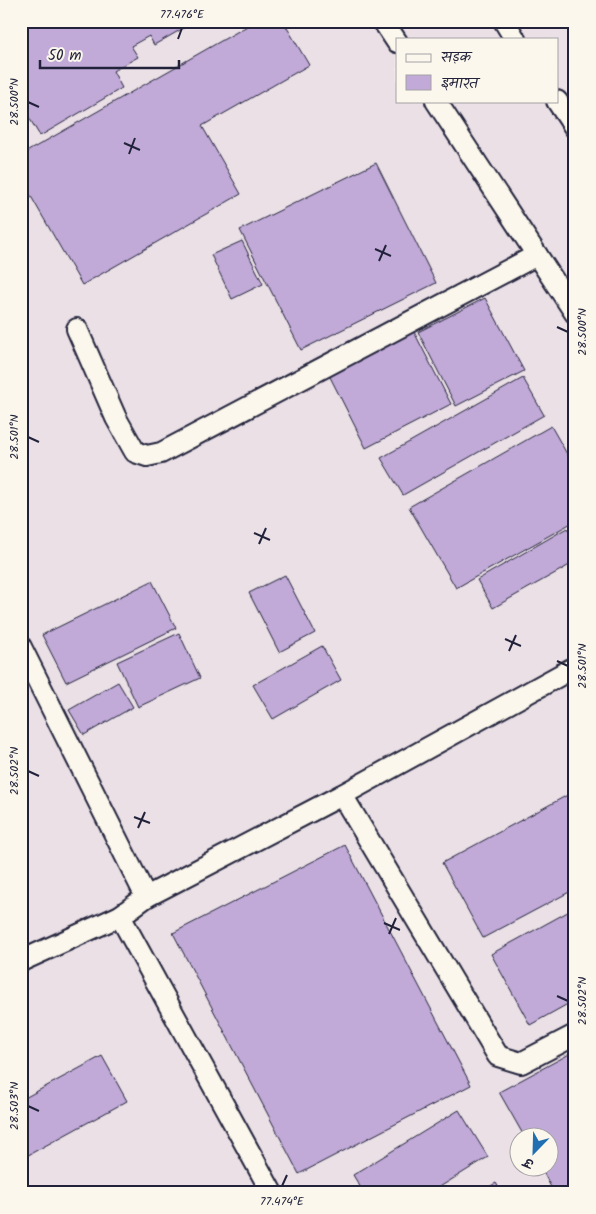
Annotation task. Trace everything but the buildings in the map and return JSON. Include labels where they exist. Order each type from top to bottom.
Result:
[{"type":"street","points":[[383,21],[396,40]]},
{"type":"street","points":[[504,21],[514,38]]},
{"type":"street","points":[[437,102],[575,313]]},
{"type":"street","points":[[558,102],[575,128]]},
{"type":"street","points":[[77,329],[116,418],[135,452],[147,456],[161,453],[537,255]]},
{"type":"street","points":[[21,647],[146,897]]},
{"type":"street","points":[[21,961],[120,916],[146,897],[342,795],[575,667]]},
{"type":"street","points":[[342,795],[498,1056],[521,1063],[575,1035]]},
{"type":"street","points":[[120,916],[272,1193]]},
{"type":"shaded area","points":[[21,21],[575,21],[575,1193],[21,1193]]}]
